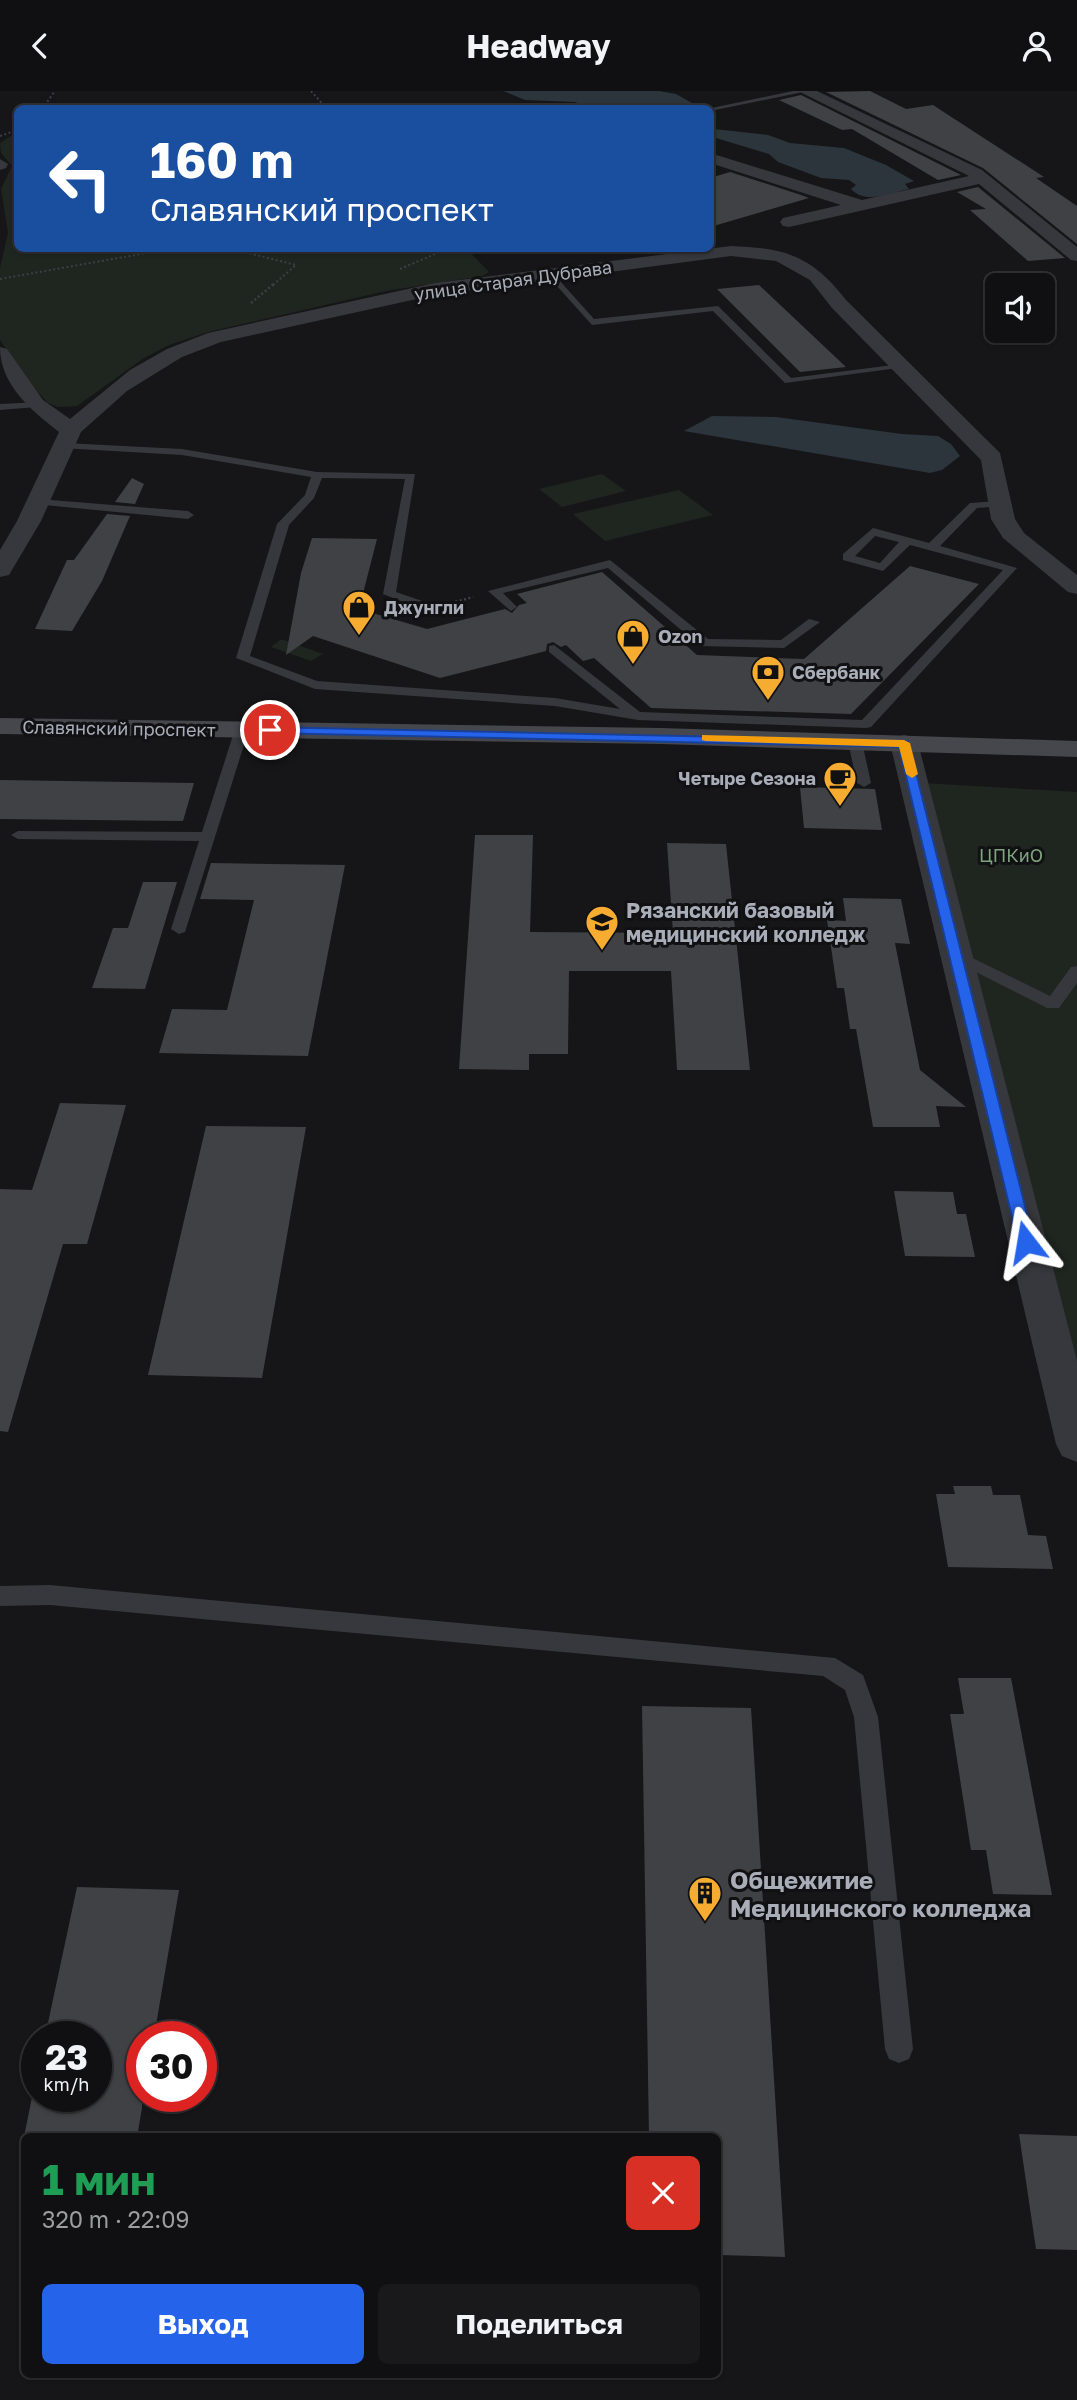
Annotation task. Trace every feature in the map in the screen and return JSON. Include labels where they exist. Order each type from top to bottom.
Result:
[{"type":"street","points":[[804,91],[873,122],[982,178],[1077,256]]},
{"type":"street","points":[[714,158],[863,207]]},
{"type":"street","points":[[789,222],[982,178]]},
{"type":"street","name":"улица Старая Дубрава","points":[[0,570],[38,502],[68,438],[89,410],[155,361],[204,340],[435,289],[698,252],[757,252],[804,265],[819,275],[839,304],[992,458],[1003,519],[1015,538],[1077,587]]},
{"type":"street","points":[[0,353],[36,404],[68,438]]},
{"type":"street","name":"Славянский проспект","points":[[0,726],[660,736],[1077,749]]},
{"type":"street","points":[[904,743],[1077,1444]]},
{"type":"lane","points":[[714,108],[804,91]]},
{"type":"lane","points":[[551,274],[592,321],[715,308],[789,381],[901,367]]},
{"type":"lane","points":[[0,407],[36,404]]},
{"type":"lane","points":[[68,438],[317,475],[411,476],[389,594],[437,606]]},
{"type":"lane","points":[[317,475],[310,496],[283,524],[243,658],[315,685],[555,702],[638,716],[866,724],[1011,568],[908,540]]},
{"type":"lane","points":[[38,502],[188,515]]},
{"type":"lane","points":[[932,547],[974,505],[999,504]]},
{"type":"lane","points":[[511,607],[494,591],[610,564],[705,643],[784,644],[814,622]]},
{"type":"lane","points":[[554,649],[660,736]]},
{"type":"lane","points":[[179,929],[242,729]]},
{"type":"lane","points":[[855,742],[864,783]]},
{"type":"lane","points":[[18,835],[208,837]]},
{"type":"lane","points":[[954,954],[1053,1004],[1077,971]]},
{"type":"lane","points":[[0,1596],[50,1595],[827,1666],[855,1683],[866,1717],[899,2049]]},
{"type":"path","points":[[310,91],[323,105]]},
{"type":"path","points":[[0,279],[152,252]]},
{"type":"path","points":[[243,310],[296,265],[244,252]]},
{"type":"path","points":[[437,606],[469,598]]},
{"type":"green space","points":[[14,134],[14,252],[470,252],[489,272],[482,276],[386,291],[208,332],[169,345],[144,358],[77,406],[58,407],[48,403],[27,380],[0,340],[0,268],[8,233],[1,189],[12,166],[1,153],[0,143]]},
{"type":"green space","points":[[602,474],[626,491],[562,507],[539,489]]},
{"type":"green space","points":[[679,490],[713,515],[605,541],[573,514]]},
{"type":"green space","points":[[280,640],[323,654],[311,661],[271,647]]},
{"type":"green space","name":"ЦПКиО","points":[[923,783],[1077,792],[1077,1385]]},
{"type":"shaded area","points":[[503,91],[659,91],[676,94],[692,103],[578,105],[576,102],[525,100]]},
{"type":"shaded area","points":[[714,129],[768,135],[790,143],[844,148],[886,165],[914,181],[905,184],[909,189],[879,197],[864,196],[851,189],[856,185],[849,180],[821,178],[778,162],[769,154],[716,138]]},
{"type":"shaded area","points":[[712,416],[776,417],[902,434],[938,436],[951,444],[960,456],[942,470],[930,473],[684,431]]},
{"type":"building","points":[[870,91],[906,109],[933,105],[1044,177],[1036,178],[1077,206],[1077,244],[983,168],[826,92]]},
{"type":"building","points":[[801,95],[961,175],[938,180],[852,129],[842,130],[779,100]]},
{"type":"building","points":[[730,172],[809,198],[714,226],[714,177]]},
{"type":"building","points":[[978,187],[1065,258],[1028,261],[970,210],[986,209],[957,192]]},
{"type":"building","points":[[759,285],[846,367],[800,372],[717,289]]},
{"type":"building","points":[[132,478],[144,484],[135,504],[115,502]]},
{"type":"building","points":[[107,514],[130,516],[102,581],[72,631],[35,629],[67,560],[74,560]]},
{"type":"building","points":[[312,538],[377,539],[359,609],[427,629],[505,609],[512,613],[519,605],[527,603],[517,594],[602,572],[697,655],[804,659],[910,566],[979,584],[851,714],[651,708],[594,658],[583,661],[566,645],[561,647],[553,642],[547,644],[546,651],[440,678],[313,636],[286,655],[301,573]]},
{"type":"building","points":[[0,780],[194,783],[183,821],[0,819]]},
{"type":"building","name":"Четыре Сезона","points":[[800,787],[875,789],[882,830],[804,828]]},
{"type":"building","name":"Рязанский базовый медицинский колледж","points":[[475,835],[533,835],[530,932],[673,933],[667,843],[726,844],[750,1070],[677,1070],[671,971],[569,971],[568,1054],[529,1054],[529,1070],[459,1069]]},
{"type":"building","points":[[211,863],[345,865],[308,1056],[159,1053],[172,1009],[227,1010],[254,900],[200,899]]},
{"type":"building","points":[[143,882],[177,882],[145,989],[92,988],[113,928],[128,928]]},
{"type":"building","points":[[843,898],[901,899],[910,944],[895,943],[920,1070],[966,1107],[936,1106],[940,1127],[873,1127],[856,1029],[850,1029],[844,988],[837,988],[827,920],[846,921]]},
{"type":"building","points":[[60,1103],[126,1105],[87,1244],[63,1244],[8,1432],[0,1431],[0,1189],[32,1190]]},
{"type":"building","points":[[206,1126],[306,1127],[262,1378],[148,1375]]},
{"type":"building","points":[[894,1191],[953,1192],[957,1214],[966,1214],[975,1257],[905,1256]]},
{"type":"building","points":[[953,1486],[991,1486],[993,1495],[1020,1495],[1028,1535],[1046,1536],[1053,1569],[948,1567],[936,1494],[955,1494]]},
{"type":"building","points":[[958,1678],[1011,1678],[1052,1895],[993,1894],[986,1850],[971,1850],[950,1714],[964,1714]]},
{"type":"building","name":"Общежитие Медицинского колледжа","points":[[642,1706],[751,1708],[785,2257],[721,2255],[721,2133],[649,2133]]},
{"type":"building","points":[[77,1887],[179,1890],[157,2021],[126,2021],[126,2112],[141,2112],[138,2133],[25,2133],[29,2112],[112,2112],[112,2021],[48,2021]]},
{"type":"building","points":[[1019,2134],[1077,2136],[1077,2250],[1036,2249]]},
{"type":"slow traffic","points":[[706,737],[904,743],[912,774]]},
{"type":"place","name":"Джунгли","points":[[359,637]]},
{"type":"place","name":"Ozon","points":[[633,666]]},
{"type":"place","name":"Сбербанк","points":[[768,702]]},
{"type":"place","name":"Четыре Сезона","points":[[840,808]]},
{"type":"place","name":"Рязанский базовый медицинский колледж","points":[[602,952]]},
{"type":"place","name":"Общежитие Медицинского колледжа","points":[[705,1923]]},
{"type":"route","points":[[270,730],[904,743],[1026,1242]]}]
